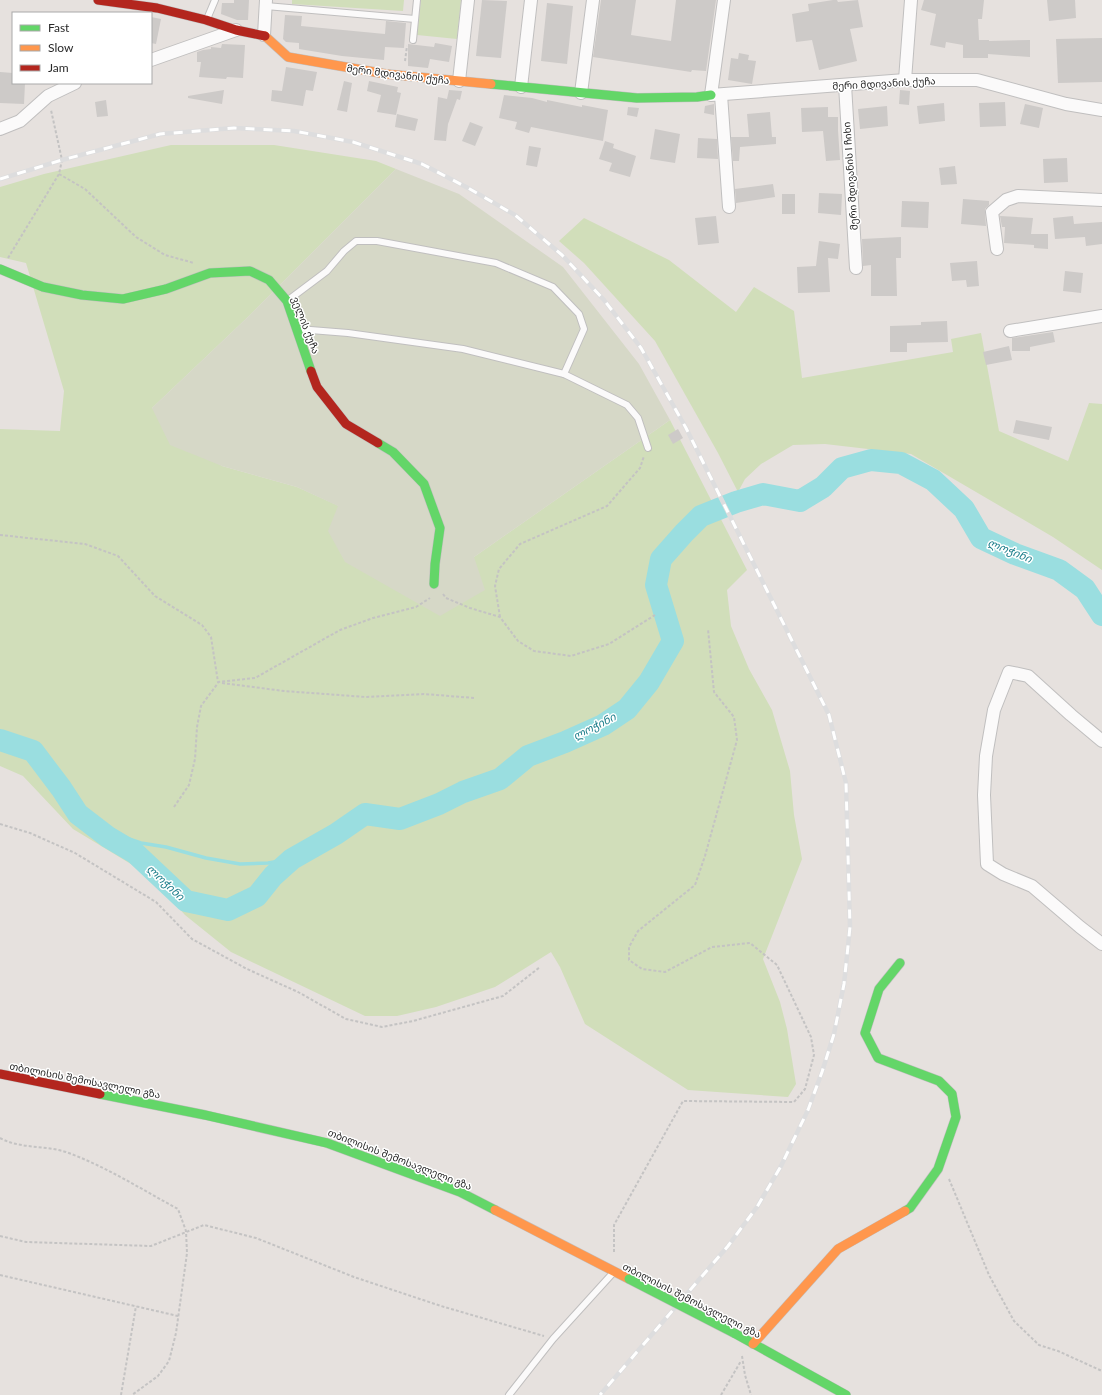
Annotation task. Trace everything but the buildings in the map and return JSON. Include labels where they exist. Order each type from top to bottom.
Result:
[{"type":"main road","name":"მერი მდივანის ქუჩა","points":[[98,0],[158,4],[236,30],[264,36],[288,57],[386,74],[637,98],[697,97],[716,95]]},
{"type":"main road","name":"ველის ქუჩა","points":[[0,270],[43,287],[82,295],[123,299],[166,289],[210,273],[250,271],[269,280],[287,301],[317,387],[346,424],[393,452],[424,484],[440,528],[434,584]]},
{"type":"main road","points":[[753,1344],[838,1249],[910,1208],[938,1169],[956,1117],[952,1094],[939,1080],[910,1071],[878,1058],[866,1033],[879,989],[900,963]]},
{"type":"main road","name":"თბილისის შემოსავლელი გზა","points":[[0,1074],[205,1115],[327,1143],[460,1192],[736,1334],[846,1395]]},
{"type":"street","points":[[459,81],[468,0]]},
{"type":"street","points":[[521,87],[531,0]]},
{"type":"street","points":[[581,93],[594,0]]},
{"type":"street","points":[[724,0],[716,95],[729,208]]},
{"type":"street","points":[[905,80],[911,0]]},
{"type":"street","points":[[264,36],[266,3]]},
{"type":"street","points":[[152,60],[236,30]]},
{"type":"street","name":"მერი მდივანის ქუჩა","points":[[716,95],[905,80],[977,80],[1066,104],[1102,110]]},
{"type":"street","points":[[0,129],[20,121],[48,96],[73,84]]},
{"type":"street","name":"მერი მდივანის I ჩიხი","points":[[845,85],[856,268]]},
{"type":"street","points":[[996,249],[992,212],[1006,200],[1018,196],[1102,200]]},
{"type":"street","points":[[1010,331],[1102,316]]},
{"type":"street","points":[[1102,741],[1028,676],[1009,672],[994,710],[986,756],[984,795],[987,864],[1003,874],[1032,886],[1102,944]]},
{"type":"lane","points":[[206,20],[215,0]]},
{"type":"lane","points":[[413,40],[417,0]]},
{"type":"lane","points":[[266,3],[415,19]]},
{"type":"lane","points":[[287,301],[327,271],[344,250],[356,241],[377,241],[496,263],[553,287],[579,314],[584,329],[564,374]]},
{"type":"lane","points":[[297,329],[348,333],[463,349],[564,374],[627,406],[638,418],[648,448]]},
{"type":"lane","points":[[509,1395],[553,1339],[614,1272]]},
{"type":"path","points":[[404,75],[407,44],[413,40]]},
{"type":"path","points":[[0,270],[59,174],[62,160],[48,96]]},
{"type":"path","points":[[59,174],[85,189],[136,238],[165,255],[197,263]]},
{"type":"path","points":[[648,448],[640,468],[607,506],[520,544],[499,569],[495,586],[500,617],[518,641],[534,651],[571,656],[609,644],[656,615]]},
{"type":"path","points":[[0,535],[85,544],[118,556],[155,596],[202,624],[211,637],[218,682],[201,706],[196,727],[195,759],[189,785],[174,807]]},
{"type":"path","points":[[434,584],[446,598],[470,608],[500,617]]},
{"type":"path","points":[[218,682],[255,678],[340,630],[372,618],[416,607],[431,597],[434,584]]},
{"type":"path","points":[[614,1272],[614,1225],[683,1101],[794,1102],[805,1089],[814,1055],[811,1037],[777,965],[750,943],[712,947],[665,972],[642,969],[629,960],[629,947],[638,931],[694,885],[706,856],[737,740],[734,717],[714,692],[708,629]]},
{"type":"path","points":[[218,682],[284,691],[366,697],[424,694],[474,698]]},
{"type":"path","points":[[0,824],[30,833],[75,853],[156,902],[192,939],[247,969],[298,992],[346,1019],[382,1027],[414,1021],[503,996],[540,967]]},
{"type":"path","points":[[0,1138],[10,1143],[64,1152],[113,1172],[178,1210],[186,1232],[187,1253],[176,1332],[169,1361],[158,1376],[132,1395]]},
{"type":"path","points":[[938,1169],[948,1176],[990,1275],[1014,1321],[1039,1345],[1058,1351],[1102,1371]]},
{"type":"path","points":[[0,1236],[26,1242],[151,1246],[204,1225],[256,1238],[354,1277],[441,1306],[553,1339]]},
{"type":"path","points":[[0,1274],[178,1316]]},
{"type":"path","points":[[121,1395],[136,1306]]},
{"type":"path","points":[[736,1334],[750,1395]]},
{"type":"path","points":[[720,1395],[742,1360]]},
{"type":"green space","points":[[292,0],[404,0],[403,11],[292,4]]},
{"type":"green space","points":[[421,0],[461,0],[457,39],[417,35]]},
{"type":"green space","points":[[171,145],[274,145],[376,161],[396,169],[250,315],[152,408],[222,466],[297,487],[339,506],[474,557],[670,420],[747,570],[727,590],[731,626],[749,669],[772,710],[790,771],[794,815],[802,859],[763,959],[780,1002],[787,1029],[796,1084],[788,1097],[688,1090],[585,1024],[560,967],[551,952],[495,987],[436,1007],[397,1016],[365,1016],[231,952],[185,915],[149,875],[73,829],[23,776],[0,766],[0,429],[60,431],[64,391],[26,263],[0,257],[0,187],[44,174]]},
{"type":"green space","points":[[396,169],[459,194],[563,267],[639,364],[670,420],[474,557],[485,590],[440,616],[345,562],[328,531],[338,506],[297,487],[222,466],[170,445],[152,408],[250,315]]},
{"type":"green space","points":[[584,218],[669,260],[736,312],[754,287],[794,311],[802,378],[953,352],[951,339],[981,333],[999,431],[1068,461],[1089,403],[1102,404],[1102,570],[1053,537],[911,454],[825,444],[793,445],[761,464],[745,479],[738,492],[718,453],[655,341],[584,263],[559,241]]},
{"type":"waterway","name":"ლოჭინი","points":[[0,740],[33,751],[61,788],[78,814],[108,837],[135,853],[186,901],[228,910],[257,896],[273,876],[292,859],[336,834],[365,814],[400,819],[439,804],[463,792],[500,779],[528,756],[603,725],[627,709],[649,682],[673,641],[656,585],[661,559],[701,516],[736,502],[763,494],[800,501],[823,487],[842,468],[871,460],[901,463],[933,480],[964,509],[981,538],[1015,554],[1059,570],[1085,589],[1102,615]]},
{"type":"waterway","points":[[108,837],[126,838],[141,843],[166,847],[206,858],[240,864],[268,863],[292,859]]},
{"type":"railway","points":[[0,179],[62,160],[160,134],[234,128],[294,131],[353,142],[422,164],[515,215],[562,255],[604,300],[641,348],[686,428],[829,715],[846,783],[850,927],[844,984],[834,1034],[822,1072],[808,1110],[781,1166],[757,1207],[728,1246],[600,1395]]},
{"type":"traffic: fast","points":[[491,84],[637,98],[697,97],[711,95]]},
{"type":"traffic: fast","points":[[0,269],[43,287],[82,295],[123,299],[166,289],[210,273],[250,271],[269,280],[287,301],[311,371]]},
{"type":"traffic: fast","points":[[378,443],[393,452],[424,484],[440,528],[434,584]]},
{"type":"traffic: fast","points":[[900,963],[879,989],[865,1033],[878,1058],[939,1081],[952,1094],[956,1117],[938,1169],[910,1208],[905,1211]]},
{"type":"traffic: fast","points":[[100,1094],[205,1115],[327,1143],[460,1192],[495,1210]]},
{"type":"traffic: fast","points":[[629,1279],[734,1333]]},
{"type":"traffic: fast","points":[[734,1333],[846,1395]]},
{"type":"traffic: slow","points":[[265,36],[288,57],[386,74],[491,84]]},
{"type":"traffic: slow","points":[[495,1210],[629,1279]]},
{"type":"traffic: slow","points":[[753,1344],[838,1249],[905,1211]]},
{"type":"traffic: jam","points":[[98,0],[157,8],[206,20],[236,30],[265,36]]},
{"type":"traffic: jam","points":[[311,371],[317,387],[346,424],[378,443]]},
{"type":"traffic: jam","points":[[0,1074],[100,1094]]}]
